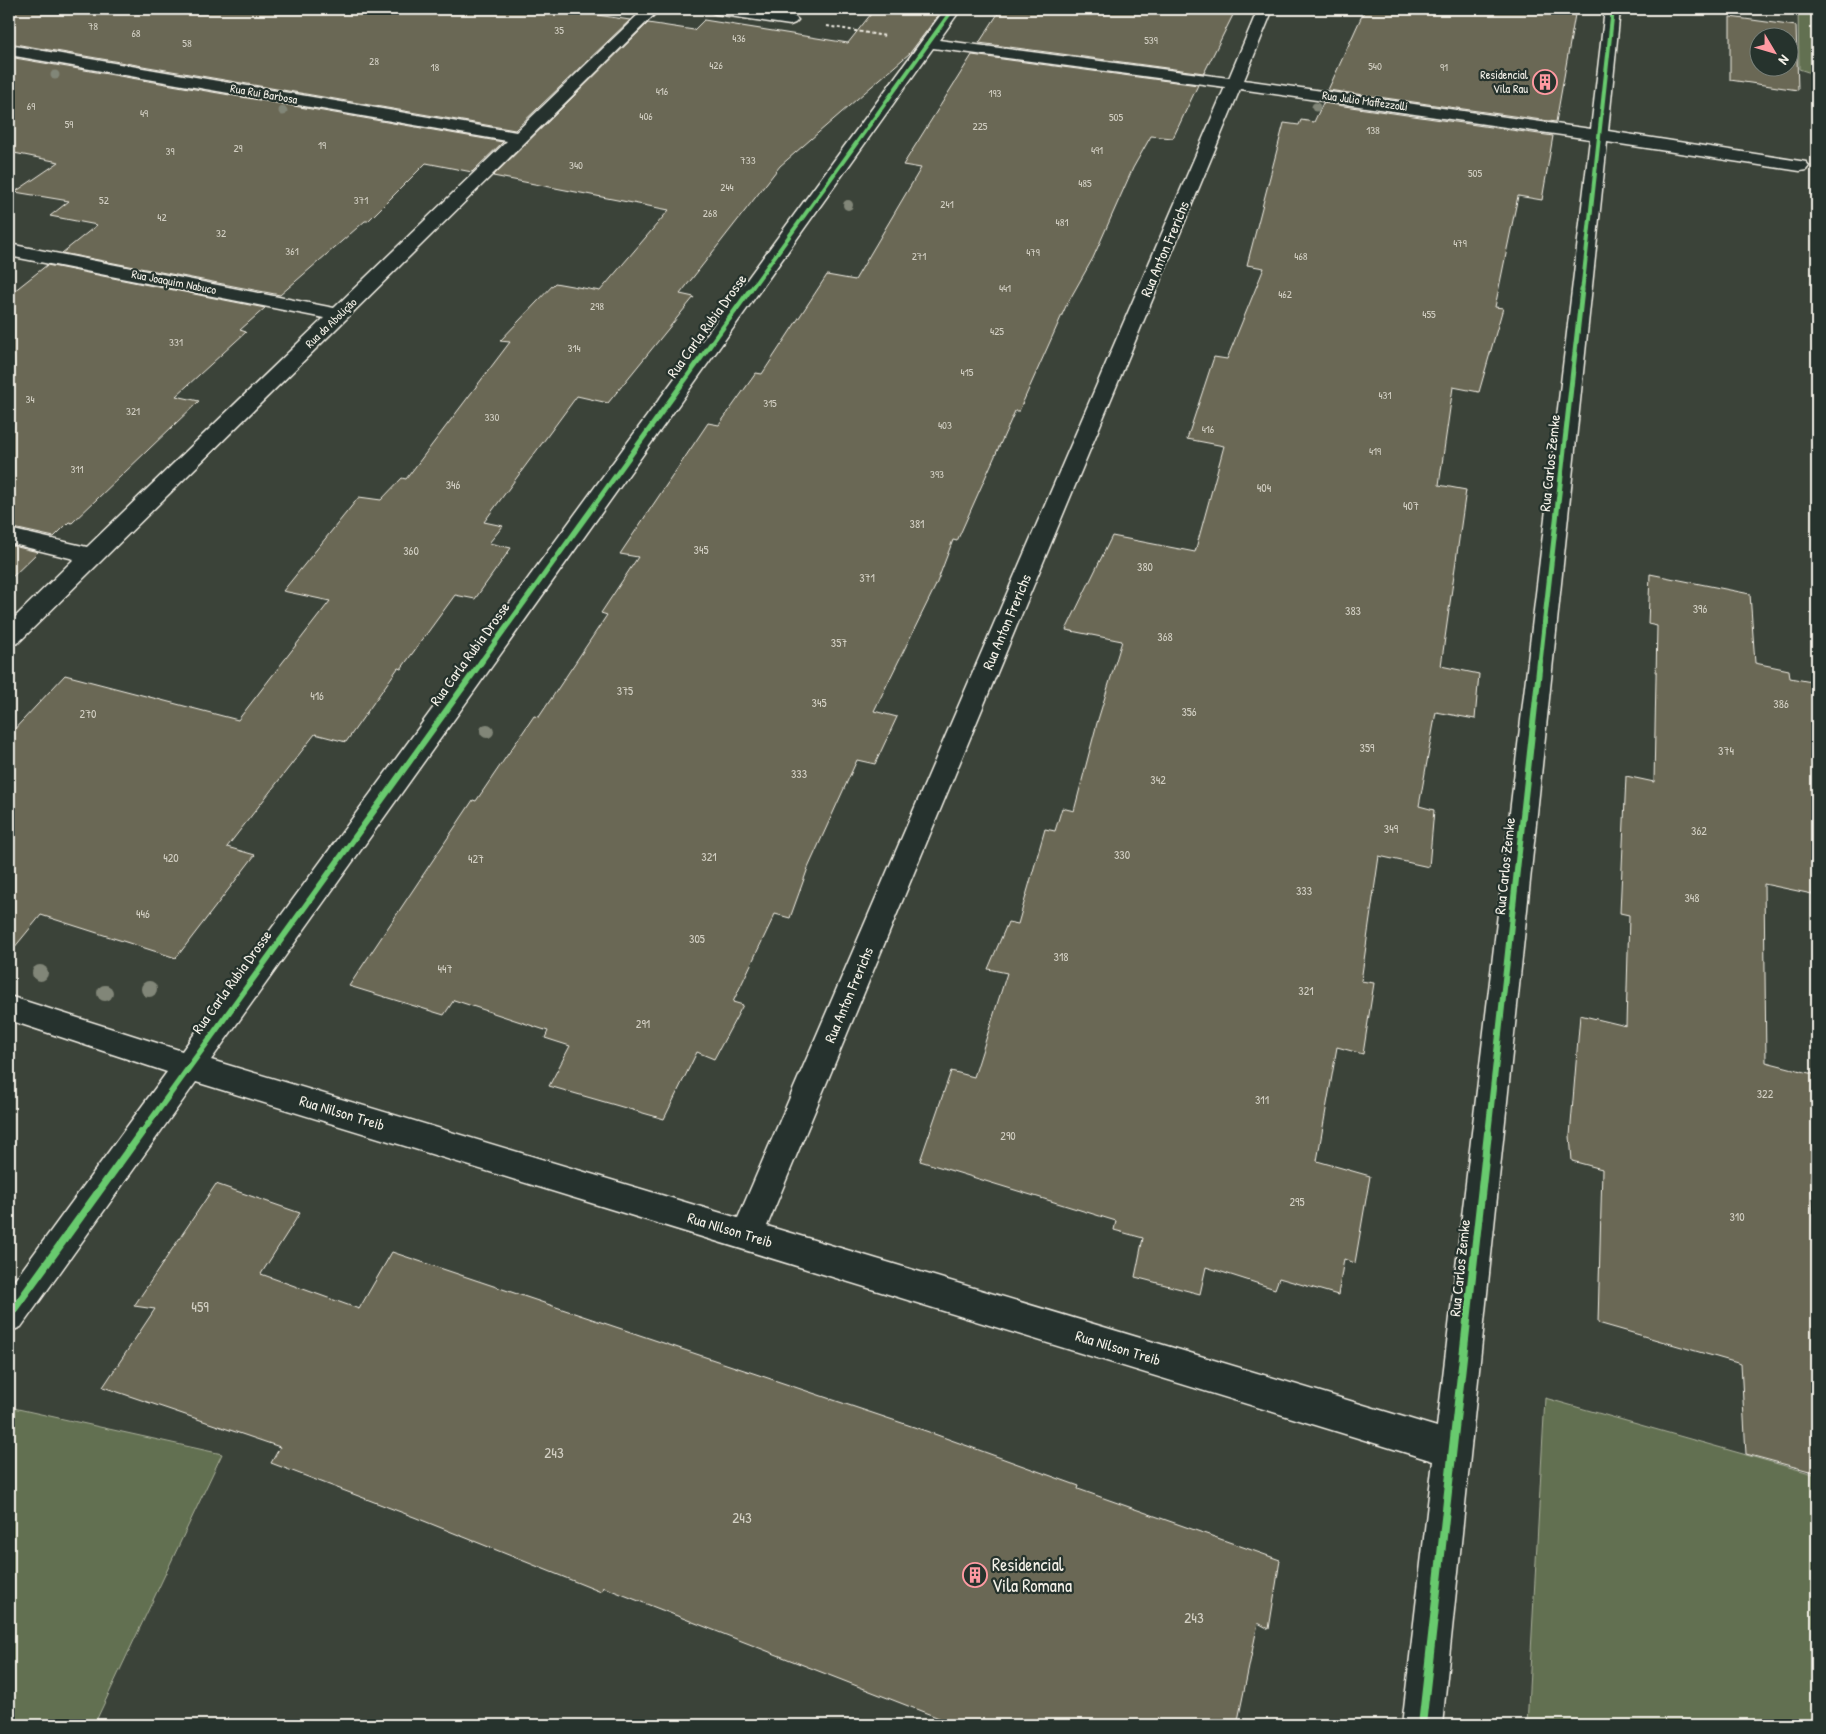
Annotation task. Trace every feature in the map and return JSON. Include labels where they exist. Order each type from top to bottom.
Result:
[{"type":"street","name":"Rua da Abolição","points":[[9,637],[652,9]]},
{"type":"street","points":[[716,9],[790,20]]},
{"type":"street","name":"Rua Carla Rubia Drosse","points":[[9,1316],[187,1066],[953,9]]},
{"type":"street","name":"Rua Anton Frerichs","points":[[747,1236],[1266,9]]},
{"type":"street","name":"Rua Carlos Zemke","points":[[1422,1725],[1613,9]]},
{"type":"street","name":"Rua Julio Maffezzolli","points":[[928,43],[1235,83],[1600,134],[1800,166]]},
{"type":"street","name":"Rua Rui Barbosa","points":[[9,50],[520,138]]},
{"type":"street","name":"Rua Joaquim Nabuco","points":[[9,250],[339,314]]},
{"type":"street","points":[[9,536],[91,556]]},
{"type":"street","name":"Rua Nilson Treib","points":[[9,1008],[187,1066],[1452,1449]]},
{"type":"path","points":[[790,20],[928,43]]},
{"type":"green space","points":[[1798,9],[1817,9],[1817,75],[1799,69]]},
{"type":"green space","points":[[1545,1398],[1817,1475],[1817,1725],[1527,1725]]},
{"type":"green space","points":[[9,1407],[222,1454],[94,1725],[9,1725]]},
{"type":"building","points":[[9,9],[558,9],[630,20],[515,130],[9,43]]},
{"type":"building","points":[[875,9],[943,9],[910,53],[780,166],[680,294],[694,297],[608,403],[577,396],[484,522],[503,526],[489,543],[511,548],[475,599],[455,595],[401,669],[398,668],[346,742],[315,734],[227,847],[255,855],[176,958],[41,915],[9,954],[9,735],[65,675],[238,720],[330,601],[283,591],[359,497],[381,500],[402,478],[406,479],[510,342],[500,341],[555,283],[600,291],[669,210],[493,176],[648,23],[694,30],[704,20],[848,43]]},
{"type":"building","points":[[1001,9],[1236,9],[1204,73],[979,43]]},
{"type":"building","points":[[1365,9],[1576,9],[1556,122],[1328,90]]},
{"type":"building","points":[[1730,17],[1796,26],[1796,28],[1748,28],[1748,78],[1798,78],[1798,90],[1730,80]]},
{"type":"building","points":[[972,55],[1198,85],[1173,138],[1151,136],[1133,168],[1093,258],[1066,306],[1019,411],[1015,411],[957,541],[953,540],[936,585],[874,711],[897,717],[875,764],[857,760],[808,868],[790,918],[775,914],[733,1002],[743,1005],[714,1059],[697,1052],[664,1119],[549,1086],[570,1046],[545,1038],[548,1031],[454,1000],[444,1015],[349,986],[473,800],[476,801],[534,716],[539,717],[607,615],[601,613],[638,557],[620,554],[708,423],[719,425],[756,373],[762,374],[827,275],[855,280],[921,168],[903,165]]},
{"type":"building","points":[[9,57],[503,142],[472,172],[426,163],[368,221],[365,221],[280,295],[62,253],[97,225],[50,216],[69,201],[15,192],[59,162],[9,152]]},
{"type":"building","points":[[1323,103],[1553,136],[1542,200],[1518,196],[1495,307],[1503,308],[1479,392],[1453,387],[1439,485],[1466,490],[1441,666],[1479,674],[1475,719],[1436,712],[1419,806],[1434,810],[1429,867],[1379,856],[1361,981],[1374,983],[1363,1054],[1337,1047],[1317,1161],[1370,1176],[1355,1263],[1344,1259],[1338,1295],[1279,1278],[1275,1289],[1206,1267],[1200,1294],[1135,1277],[1143,1238],[1114,1230],[1116,1221],[920,1161],[951,1071],[974,1077],[1007,973],[988,969],[1008,922],[1018,924],[1045,829],[1055,831],[1062,808],[1074,811],[1097,723],[1122,641],[1066,630],[1112,536],[1195,552],[1224,446],[1187,439],[1214,357],[1227,359],[1264,268],[1247,265],[1284,123],[1299,125],[1301,120],[1314,122]]},
{"type":"building","points":[[47,265],[265,308],[240,330],[246,332],[176,396],[199,401],[72,523],[69,522],[54,537],[9,527],[9,295]]},
{"type":"building","points":[[9,545],[38,552],[9,580]]},
{"type":"building","points":[[1650,574],[1750,594],[1755,663],[1789,670],[1790,678],[1817,683],[1817,895],[1764,884],[1766,1062],[1817,1075],[1817,1177],[1811,1176],[1817,1302],[1817,1473],[1746,1454],[1741,1364],[1598,1323],[1602,1169],[1572,1161],[1570,1136],[1580,1015],[1626,1026],[1629,915],[1620,913],[1626,776],[1654,782],[1657,626],[1648,624]]},
{"type":"building","points":[[216,1184],[300,1213],[261,1274],[359,1309],[392,1252],[926,1431],[1079,1486],[1078,1489],[1280,1560],[1269,1629],[1258,1623],[1237,1725],[957,1725],[603,1587],[601,1592],[414,1517],[271,1463],[280,1447],[103,1387],[155,1309],[134,1306]]},
{"type":"cycle path","points":[[9,1316],[953,9]]},
{"type":"cycle path","points":[[1422,1725],[1613,9]]},
{"type":"place","name":"Residencial Vila Rau","points":[[1545,82]]},
{"type":"place","name":"Residencial Vila Romana","points":[[975,1575]]}]
